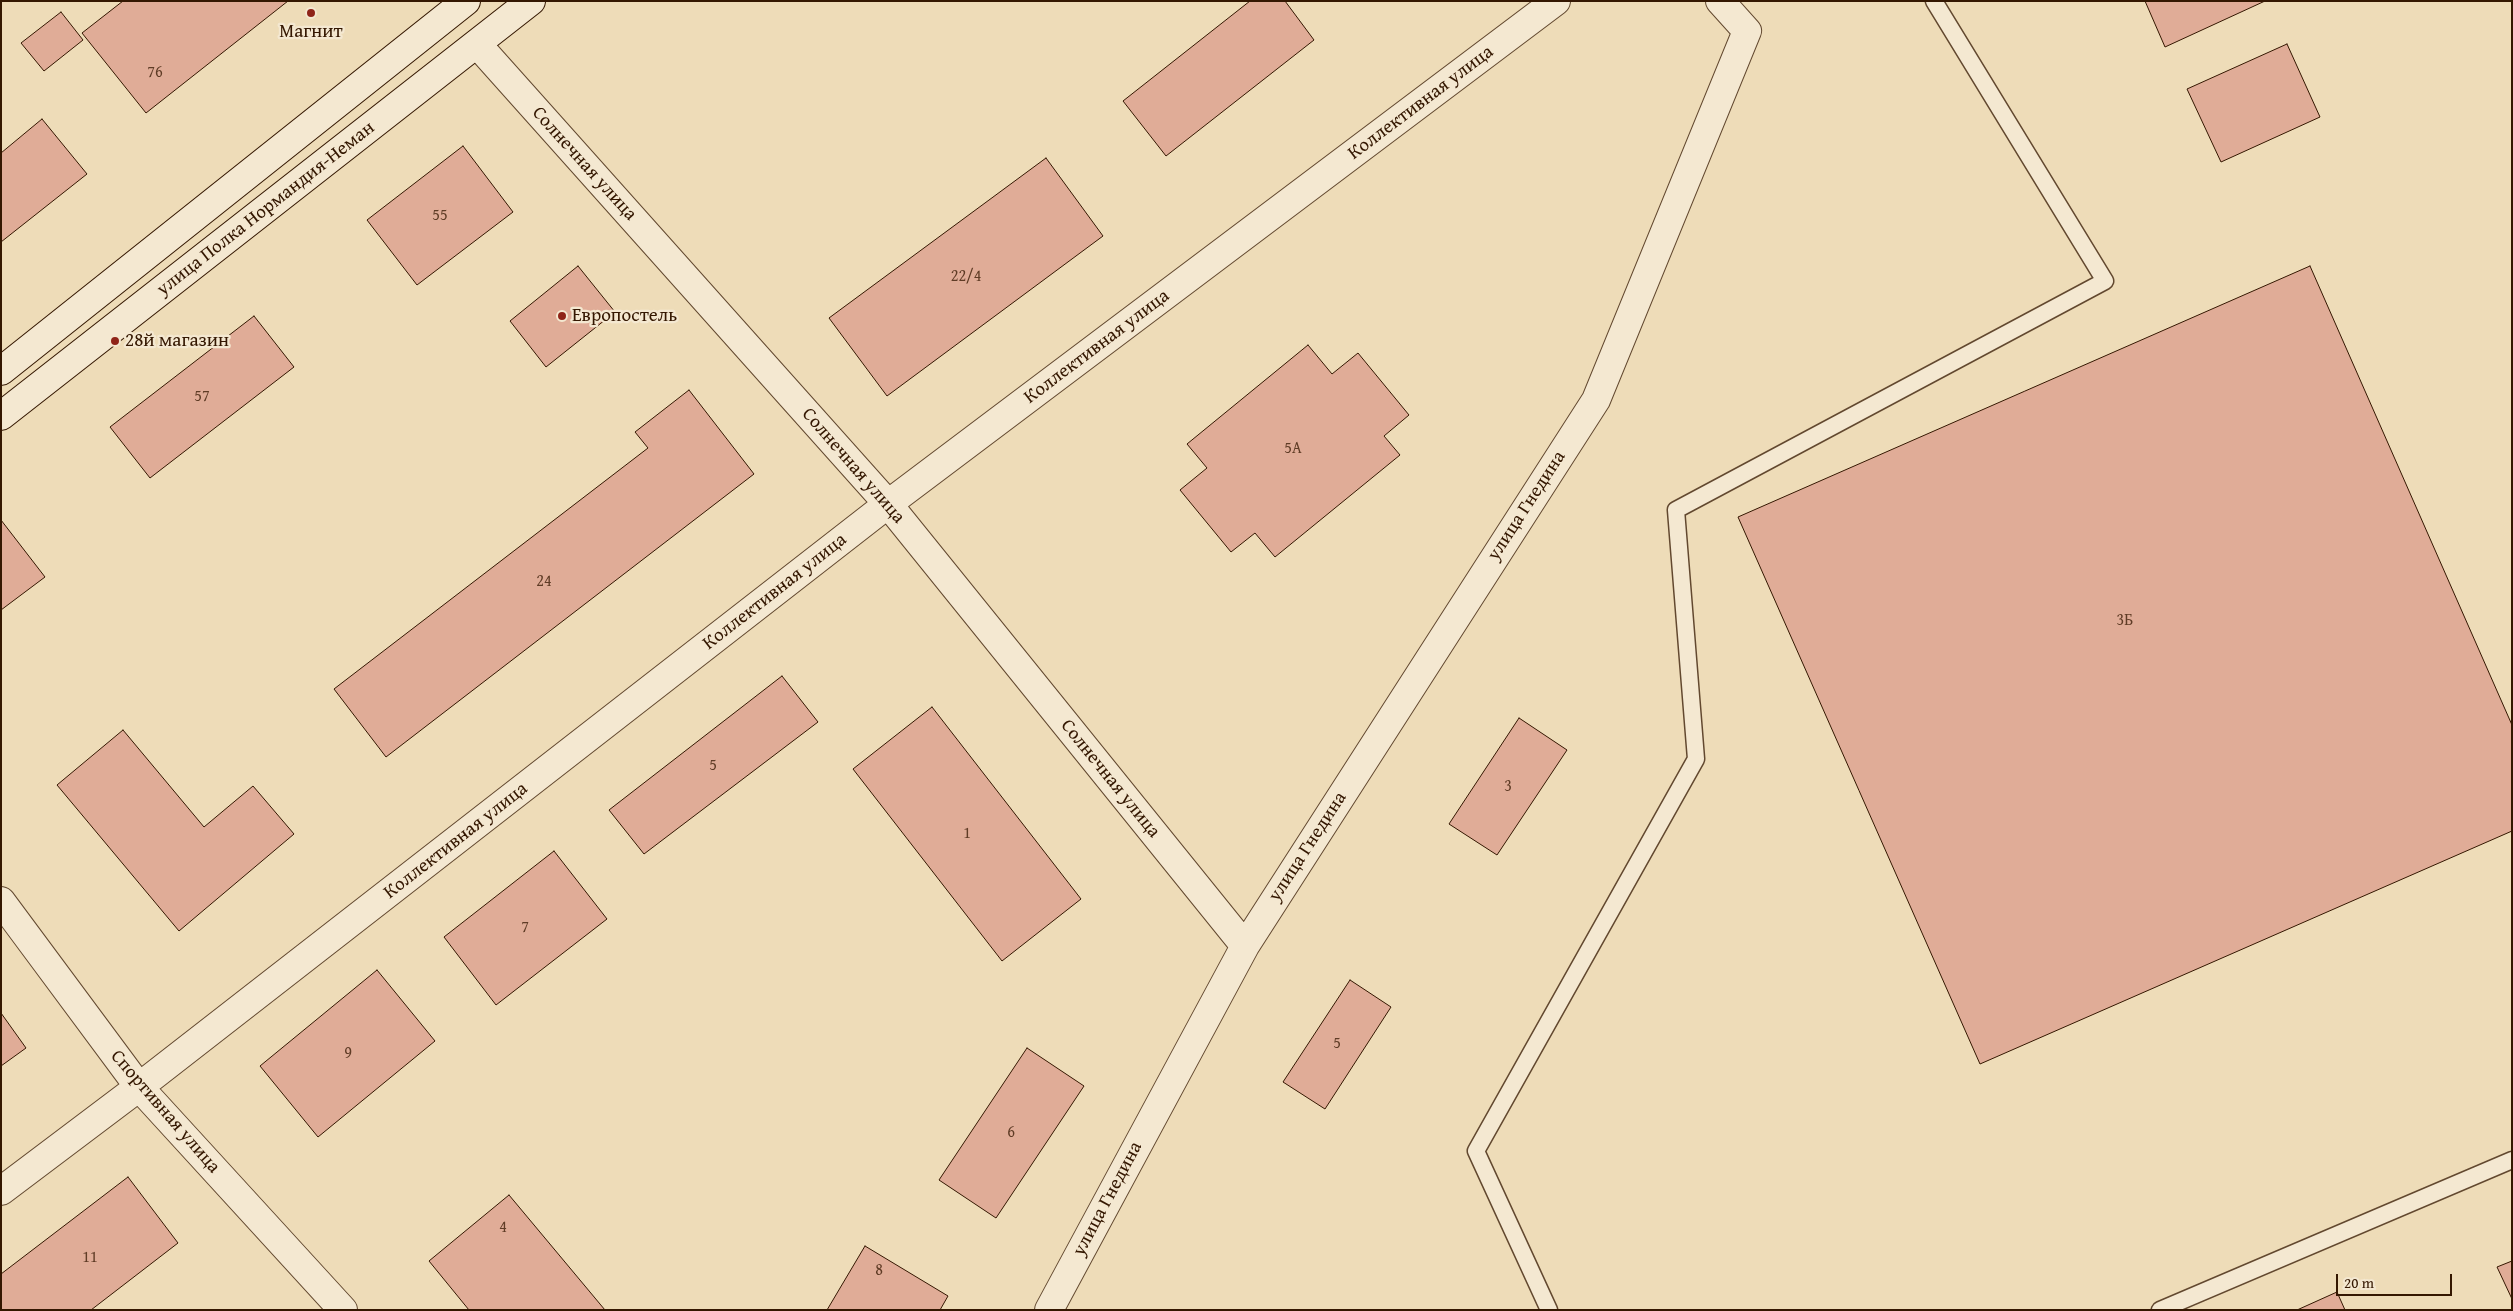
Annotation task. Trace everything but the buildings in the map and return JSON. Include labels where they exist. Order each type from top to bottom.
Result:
[{"type":"street","name":"улица Полка Нормандия-Неман","points":[[1,416],[531,1]]},
{"type":"street","name":"Коллективная улица","points":[[1,1192],[139,1087],[888,504],[1556,1]]},
{"type":"street","name":"улица Гнедина","points":[[1049,1310],[1245,946],[1596,400],[1747,31],[1720,1]]},
{"type":"street","name":"улица Полка Нормандия-Неман","points":[[1,371],[454,5]]},
{"type":"street","name":"Солнечная улица","points":[[454,5],[477,44],[888,504],[1245,946]]},
{"type":"street","points":[[1,371],[24,399]]},
{"type":"street","name":"Спортивная улица","points":[[1,901],[139,1087],[343,1310]]},
{"type":"lane","points":[[1549,1310],[1476,1151],[1696,759],[1676,510],[2105,281],[1934,1]]},
{"type":"lane","points":[[2160,1310],[2512,1160]]},
{"type":"place","name":"Магнит","points":[[311,13]]},
{"type":"place","name":"Европостель","points":[[562,316]]},
{"type":"place","name":"28й магазин","points":[[115,341]]}]
